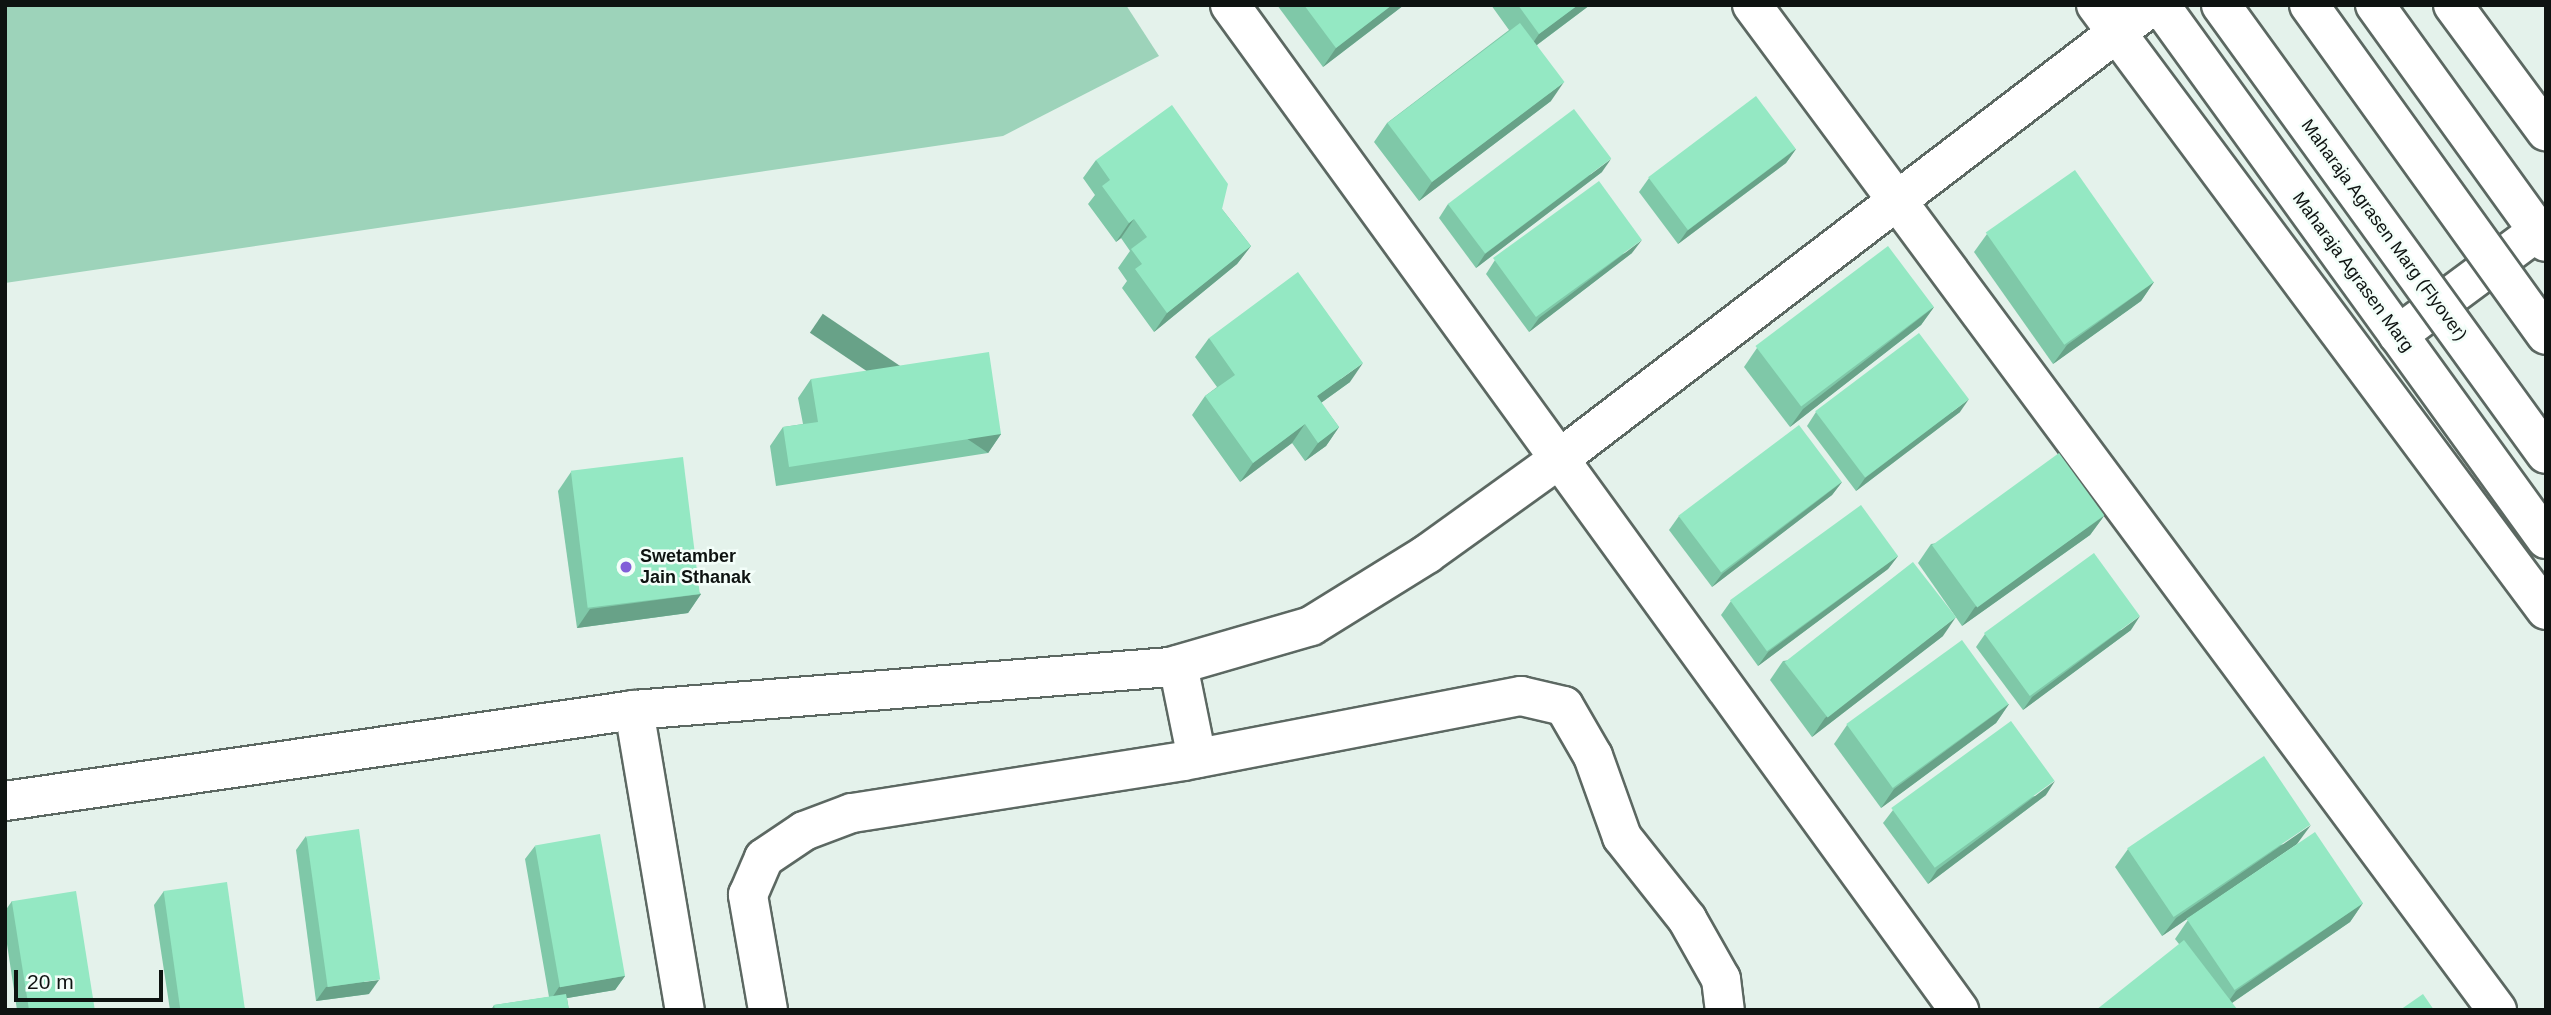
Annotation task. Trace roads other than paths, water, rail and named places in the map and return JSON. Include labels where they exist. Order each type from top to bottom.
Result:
[{"type":"street","points":[[1230,5],[1959,1010]]},
{"type":"street","points":[[1752,5],[1896,205],[2497,1010]]},
{"type":"street","points":[[5,801],[634,710],[1178,665],[1311,626],[1427,554],[1559,459],[1896,205],[2107,19],[2153,5]]},
{"type":"street","name":"Maharaja Agrasen Marg","points":[[2160,5],[2546,539]]},
{"type":"street","name":"Maharaja Agrasen Marg (Flyover)","points":[[2221,5],[2546,454]]},
{"type":"street","points":[[2309,5],[2546,335]]},
{"type":"street","points":[[2375,5],[2542,237],[2398,335]]},
{"type":"street","points":[[2453,5],[2546,131]]},
{"type":"street","points":[[2107,19],[2546,610]]},
{"type":"street","points":[[1178,665],[1197,758]]},
{"type":"street","points":[[768,1010],[748,895],[765,858],[804,831],[852,813],[1197,758],[1521,696],[1564,706],[1593,756],[1622,836],[1687,919],[1721,979],[1725,1010]]},
{"type":"street","points":[[634,710],[685,1010]]},
{"type":"place","name":"Swetamber Jain Sthanak","points":[[626,567]]}]
